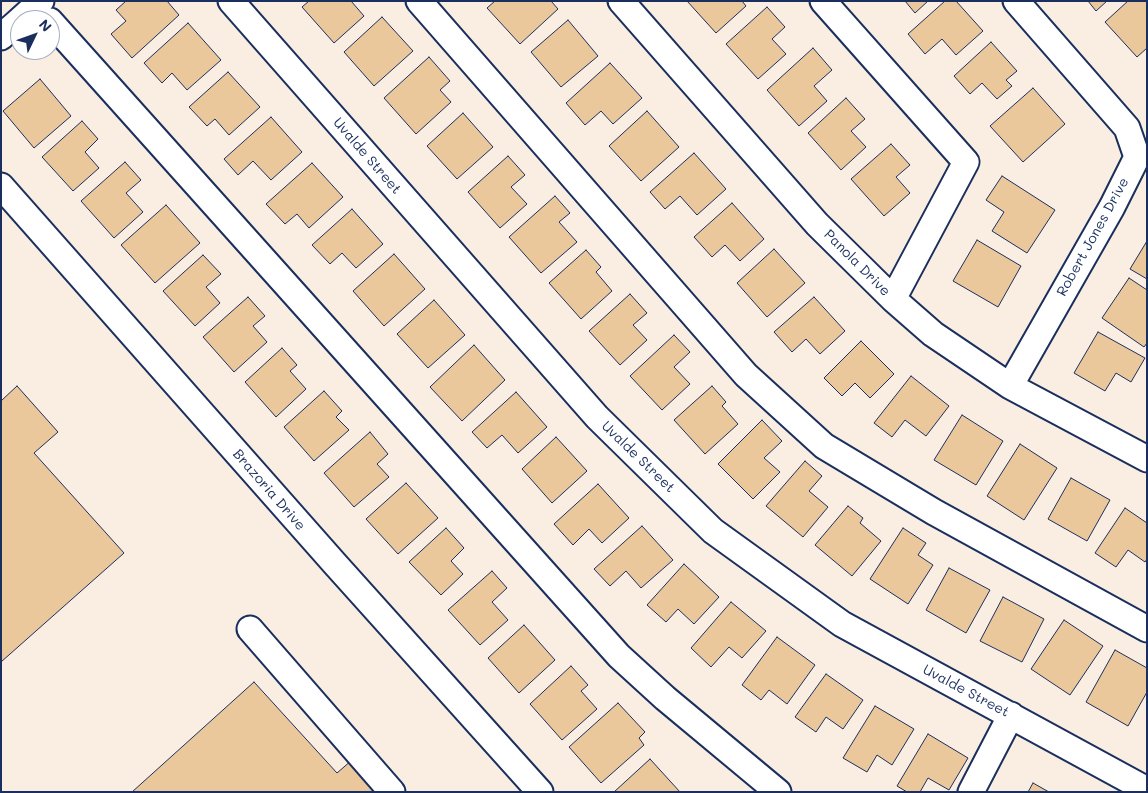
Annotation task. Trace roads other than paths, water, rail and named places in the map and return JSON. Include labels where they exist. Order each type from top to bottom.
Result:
[{"type":"street","name":"Uvalde Street","points":[[231,1],[597,417],[713,531],[842,624],[1142,785]]},
{"type":"street","points":[[419,1],[746,375],[824,446],[934,512],[1147,629]]},
{"type":"street","name":"Panola Drive","points":[[622,1],[817,224],[893,299],[933,334],[1010,386],[1147,458]]},
{"type":"street","points":[[824,1],[966,162],[893,299]]},
{"type":"street","name":"Robert Jones Drive","points":[[1010,386],[1112,207],[1137,157],[1128,128],[1016,1]]},
{"type":"street","points":[[60,41],[619,656],[665,698],[778,792]]},
{"type":"street","name":"Brazoria Drive","points":[[1,186],[336,565],[540,792]]},
{"type":"street","points":[[250,629],[392,792]]},
{"type":"street","points":[[971,792],[1011,715]]}]
